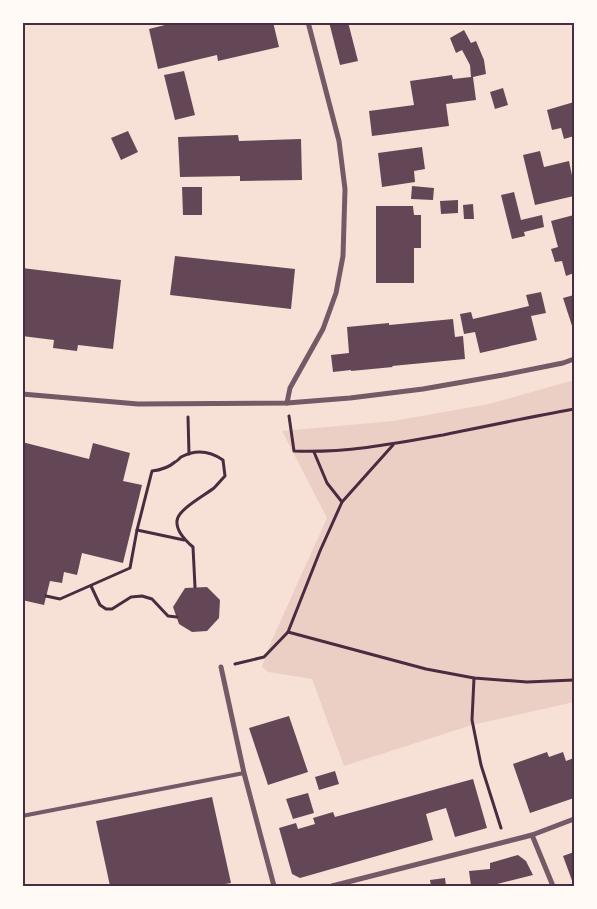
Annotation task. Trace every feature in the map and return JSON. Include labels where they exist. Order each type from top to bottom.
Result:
[{"type":"street","points":[[287,403],[290,388],[323,329],[336,293],[343,256],[345,189],[339,141],[308,22]]},
{"type":"street","points":[[22,394],[138,404],[287,403],[423,389],[563,363],[574,359]]},
{"type":"street","points":[[221,667],[244,773],[274,886]]},
{"type":"street","points":[[332,886],[532,835],[574,819]]},
{"type":"street","points":[[532,835],[553,886]]},
{"type":"lane","points":[[22,816],[244,773]]},
{"type":"path","points":[[287,403],[294,451],[314,452],[349,450],[393,444],[574,409]]},
{"type":"path","points":[[188,404],[189,454]]},
{"type":"path","points":[[221,667],[264,657],[288,632],[320,551],[342,502],[393,444]]},
{"type":"path","points":[[46,596],[60,599],[130,568],[136,530],[152,471],[163,470],[189,454],[202,451],[215,454],[223,460],[224,476],[216,486],[180,512],[176,520],[178,529],[185,540],[193,547],[195,587]]},
{"type":"path","points":[[314,452],[326,482],[342,502]]},
{"type":"path","points":[[136,530],[185,540]]},
{"type":"path","points":[[91,586],[100,605],[106,609],[112,609],[131,597],[142,596],[152,599],[168,616],[176,617]]},
{"type":"path","points":[[288,632],[426,669],[474,678],[527,682],[574,680]]},
{"type":"path","points":[[474,678],[472,720],[481,765],[506,842]]},
{"type":"shaded area","points":[[574,380],[574,702],[472,725],[344,766],[312,679],[268,672],[262,667],[271,642],[327,518],[282,431],[393,421],[489,404]]},
{"type":"building","points":[[177,22],[273,22],[279,47],[218,61],[217,55],[158,69],[149,29]]},
{"type":"building","points":[[329,22],[348,22],[358,61],[340,65]]},
{"type":"building","points":[[464,30],[471,43],[476,41],[484,60],[486,74],[473,77],[476,100],[446,104],[449,126],[372,136],[369,111],[414,105],[410,81],[452,75],[453,79],[471,77],[470,65],[462,50],[456,53],[450,38]]},
{"type":"building","points":[[184,71],[195,115],[175,120],[164,75]]},
{"type":"building","points":[[503,88],[508,105],[495,109],[490,92]]},
{"type":"building","points":[[574,102],[574,136],[564,139],[561,128],[552,130],[547,110]]},
{"type":"building","points":[[128,131],[138,152],[121,160],[111,138]]},
{"type":"building","points":[[238,135],[239,141],[301,139],[302,180],[240,181],[240,176],[180,177],[178,137]]},
{"type":"building","points":[[422,147],[425,169],[414,171],[415,182],[382,187],[378,153]]},
{"type":"building","points":[[540,151],[544,167],[569,161],[574,185],[574,196],[535,205],[523,155]]},
{"type":"building","points":[[412,186],[434,188],[433,200],[411,199]]},
{"type":"building","points":[[182,187],[202,187],[202,215],[183,215]]},
{"type":"building","points":[[514,192],[521,220],[542,215],[544,227],[524,232],[525,236],[512,239],[501,195]]},
{"type":"building","points":[[458,200],[458,213],[441,214],[440,201]]},
{"type":"building","points":[[473,204],[474,219],[464,219],[463,205]]},
{"type":"building","points":[[376,206],[413,206],[414,215],[421,215],[421,248],[414,248],[414,283],[376,283]]},
{"type":"building","points":[[574,215],[574,273],[566,276],[562,261],[555,262],[551,249],[558,247],[551,221]]},
{"type":"building","points":[[175,256],[295,269],[291,309],[170,295]]},
{"type":"building","points":[[22,268],[121,280],[113,349],[78,345],[77,351],[53,348],[54,340],[22,336]]},
{"type":"building","points":[[541,292],[546,313],[531,316],[537,340],[480,353],[475,332],[464,334],[460,314],[471,312],[473,319],[529,306],[526,295]]},
{"type":"building","points":[[574,295],[574,332],[563,298]]},
{"type":"building","points":[[453,319],[455,337],[463,336],[465,359],[333,372],[331,355],[349,353],[347,327]]},
{"type":"building","points":[[22,442],[89,459],[93,443],[130,453],[123,481],[142,485],[123,563],[82,553],[77,575],[64,572],[62,583],[50,581],[44,605],[22,600]]},
{"type":"building","points":[[207,587],[220,600],[219,618],[207,631],[192,632],[179,624],[173,607],[185,588]]},
{"type":"building","points":[[289,716],[308,772],[268,785],[249,728]]},
{"type":"building","points":[[547,752],[549,757],[563,752],[566,761],[574,758],[574,798],[530,813],[513,764]]},
{"type":"building","points":[[335,771],[339,784],[319,790],[315,777]]},
{"type":"building","points":[[473,779],[487,828],[455,837],[446,808],[426,814],[433,840],[300,878],[292,874],[279,828],[296,823],[298,829],[315,824],[313,818],[333,812],[335,817]]},
{"type":"building","points":[[308,793],[314,813],[293,819],[286,799]]},
{"type":"building","points":[[212,797],[231,883],[213,886],[110,886],[96,821]]},
{"type":"building","points":[[574,852],[574,886],[563,856]]},
{"type":"building","points":[[518,855],[526,861],[533,875],[493,886],[471,886],[469,871],[490,869],[490,863]]},
{"type":"building","points":[[445,878],[446,886],[431,886],[430,880]]}]
